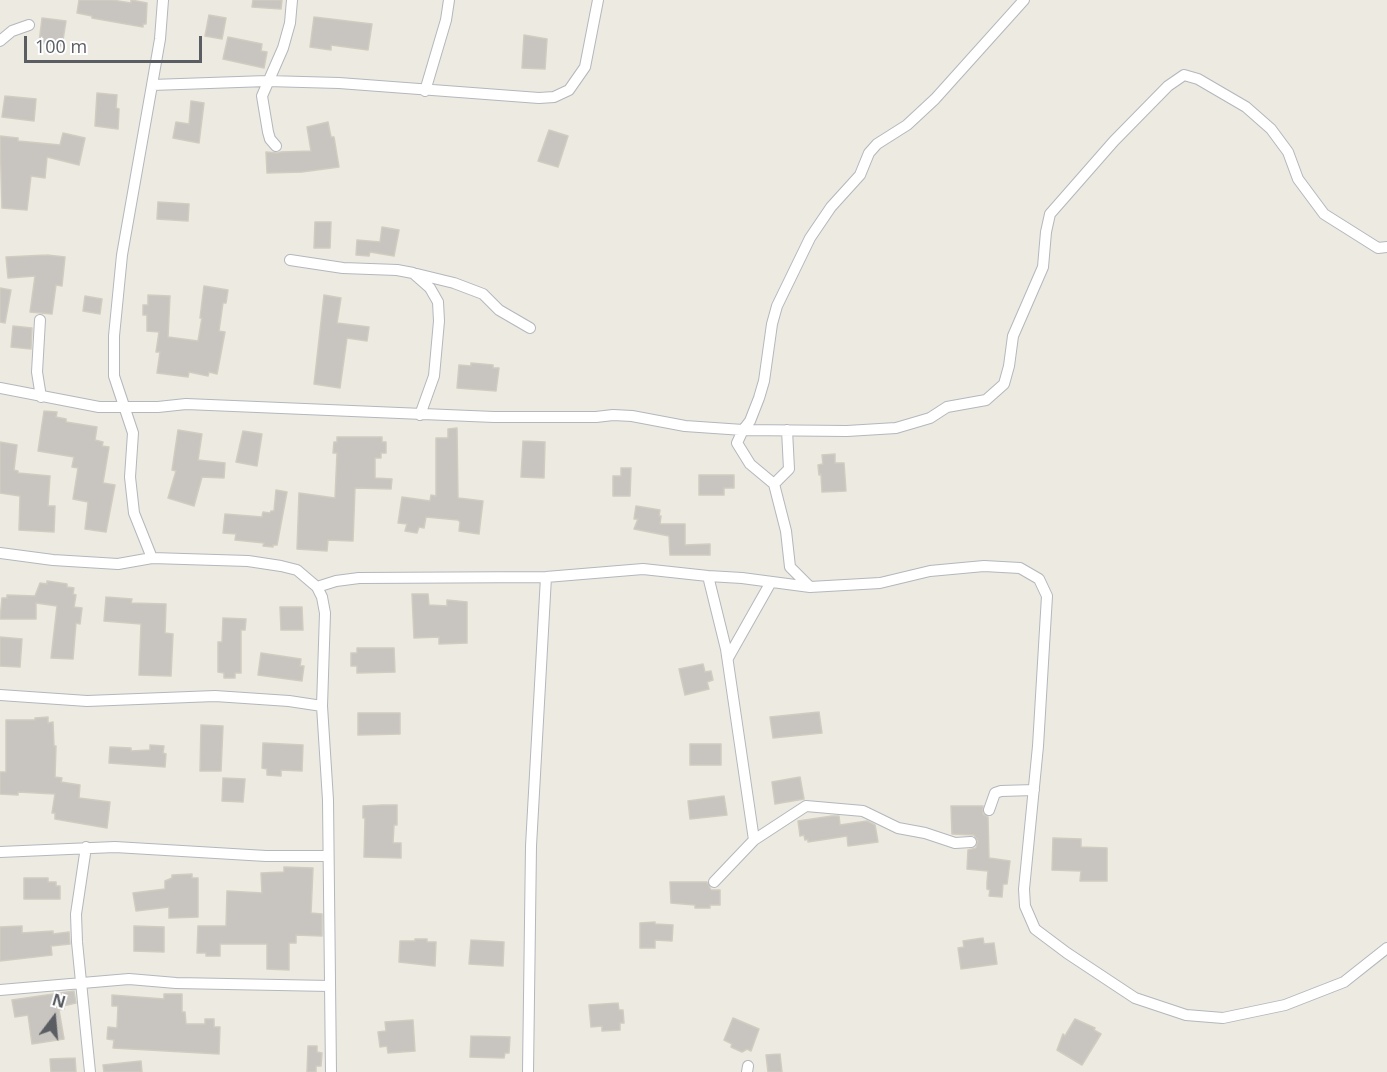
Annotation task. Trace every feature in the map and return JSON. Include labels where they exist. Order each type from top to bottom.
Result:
[{"type":"street","points":[[152,558],[134,513],[130,477],[133,433],[114,376],[114,336],[122,255],[160,39],[163,0]]},
{"type":"street","points":[[276,146],[268,132],[262,96],[283,48],[290,23],[292,0]]},
{"type":"street","points":[[425,91],[449,0]]},
{"type":"street","points":[[152,85],[267,81],[339,83],[425,91],[554,97],[569,90],[585,67],[598,0]]},
{"type":"street","points":[[810,587],[790,567],[786,531],[774,484],[750,464],[738,443],[743,430],[750,421],[761,390],[777,306],[810,238],[831,207],[860,175],[869,153],[877,144],[907,125],[935,99],[1024,0]]},
{"type":"street","points":[[0,41],[12,31],[29,25]]},
{"type":"street","points":[[0,388],[99,407],[186,404],[494,417],[613,415],[632,416],[685,426],[743,430],[847,431],[896,428],[930,418],[946,406],[986,400],[1004,384],[1013,336],[1043,267],[1050,214],[1114,141],[1168,86],[1184,75],[1198,79],[1246,107],[1271,129],[1288,152],[1298,179],[1324,214],[1378,248],[1387,246]]},
{"type":"street","points":[[290,260],[315,265],[398,270],[454,282],[483,294],[500,310],[530,328]]},
{"type":"street","points":[[413,273],[423,279],[438,302],[440,321],[434,376],[420,415]]},
{"type":"street","points":[[40,320],[37,372],[41,397]]},
{"type":"street","points":[[774,484],[789,469],[787,430]]},
{"type":"street","points":[[0,553],[53,560],[118,564],[152,558],[238,561],[297,570],[317,587],[322,597],[325,613],[322,706],[328,800],[331,1072]]},
{"type":"street","points":[[317,587],[336,581],[359,578],[546,576],[643,569],[810,587],[880,583],[930,571],[984,566],[1020,568],[1039,579],[1047,596],[1034,790],[1024,889],[1025,906],[1035,929],[1135,998],[1186,1015],[1223,1018],[1285,1005],[1344,982],[1387,948]]},
{"type":"street","points":[[528,1072],[531,846],[546,576]]},
{"type":"street","points":[[708,576],[728,658],[754,840]]},
{"type":"street","points":[[728,658],[771,582]]},
{"type":"street","points":[[0,695],[87,701],[214,696],[289,701],[322,706]]},
{"type":"street","points":[[989,810],[995,793],[1034,790]]},
{"type":"street","points":[[714,882],[754,840],[806,806],[863,811],[898,828],[925,833],[955,843],[970,842]]},
{"type":"street","points":[[0,852],[115,847],[266,856],[327,856]]},
{"type":"street","points":[[87,848],[76,914],[90,1072]]},
{"type":"street","points":[[0,990],[129,979],[188,983],[330,986]]},
{"type":"building","points":[[79,0],[112,0],[131,3],[131,0],[147,3],[146,24],[143,24],[143,27],[77,13]]},
{"type":"building","points":[[253,0],[282,0],[281,9],[252,7]]},
{"type":"building","points":[[209,15],[226,18],[222,39],[205,36]]},
{"type":"building","points":[[314,17],[372,24],[368,50],[331,45],[331,50],[310,47]]},
{"type":"building","points":[[42,18],[66,21],[62,46],[39,43]]},
{"type":"building","points":[[524,35],[547,39],[545,69],[522,68]]},
{"type":"building","points":[[228,37],[262,44],[261,51],[267,52],[264,68],[223,59]]},
{"type":"building","points":[[97,93],[117,95],[118,129],[95,126]]},
{"type":"building","points":[[5,96],[36,99],[34,121],[2,117]]},
{"type":"building","points":[[191,101],[204,103],[199,143],[173,138],[176,122],[189,124]]},
{"type":"building","points":[[328,122],[331,137],[334,137],[339,167],[302,172],[267,173],[266,152],[311,151],[307,127]]},
{"type":"building","points":[[549,130],[568,136],[558,167],[538,161]]},
{"type":"building","points":[[63,133],[85,138],[79,165],[47,157],[45,178],[31,176],[27,210],[2,208],[0,136],[18,138],[18,141],[60,145]]},
{"type":"building","points":[[158,202],[189,204],[188,221],[157,219]]},
{"type":"building","points":[[315,222],[331,222],[330,248],[314,248]]},
{"type":"building","points":[[382,227],[399,230],[394,256],[370,252],[369,256],[356,255],[357,240],[380,242]]},
{"type":"building","points":[[47,255],[65,257],[62,286],[56,285],[52,314],[30,312],[35,276],[8,278],[6,257]]},
{"type":"building","points":[[204,286],[228,290],[226,303],[223,303],[219,331],[225,332],[217,374],[209,372],[208,376],[189,372],[188,377],[157,373],[160,352],[156,352],[159,332],[147,331],[147,315],[143,315],[143,305],[148,305],[148,295],[170,296],[168,337],[198,341]]},
{"type":"building","points":[[0,288],[11,290],[5,323],[0,322]]},
{"type":"building","points":[[324,295],[341,298],[337,323],[369,327],[367,341],[347,338],[340,388],[314,384]]},
{"type":"building","points":[[85,296],[102,299],[100,314],[83,311]]},
{"type":"building","points":[[13,326],[32,328],[31,349],[11,347]]},
{"type":"building","points":[[471,363],[493,365],[493,368],[499,368],[496,391],[457,388],[459,365],[471,366]]},
{"type":"building","points":[[44,411],[57,412],[56,417],[66,419],[66,422],[97,427],[95,440],[103,442],[102,446],[109,447],[103,483],[115,485],[106,532],[85,529],[88,502],[73,499],[78,468],[72,467],[74,457],[38,451]]},
{"type":"building","points":[[457,428],[458,498],[483,501],[479,534],[459,531],[460,522],[458,520],[426,517],[424,528],[419,527],[417,533],[405,531],[407,524],[398,523],[402,497],[430,501],[431,495],[436,496],[436,438],[448,438],[448,429]]},
{"type":"building","points":[[178,430],[202,434],[198,460],[225,463],[224,478],[202,477],[194,506],[168,498],[176,471],[172,470]]},
{"type":"building","points":[[243,431],[262,434],[257,466],[236,462]]},
{"type":"building","points":[[337,437],[382,437],[382,442],[386,442],[386,453],[381,453],[381,458],[375,458],[375,478],[392,479],[391,489],[355,488],[353,541],[328,540],[327,551],[297,549],[299,493],[335,498],[337,453],[333,453]]},
{"type":"building","points":[[523,441],[545,442],[544,478],[521,477]]},
{"type":"building","points":[[0,442],[17,445],[14,470],[18,473],[50,476],[48,506],[55,506],[54,532],[19,530],[20,496],[0,493]]},
{"type":"building","points":[[835,454],[835,463],[844,463],[846,491],[822,492],[818,465],[823,464],[822,455]]},
{"type":"building","points":[[621,468],[631,468],[630,496],[613,496],[613,476],[621,476]]},
{"type":"building","points":[[699,475],[734,475],[734,488],[724,488],[724,495],[699,495]]},
{"type":"building","points":[[276,490],[287,492],[277,545],[263,546],[264,543],[235,540],[236,534],[223,533],[225,514],[262,517],[263,512],[274,511]]},
{"type":"building","points":[[636,506],[660,510],[660,524],[685,524],[685,545],[710,544],[710,555],[670,555],[669,536],[634,529],[638,519],[634,519]]},
{"type":"building","points":[[47,581],[67,584],[67,587],[74,588],[73,594],[76,595],[74,607],[82,608],[80,624],[76,623],[73,659],[51,658],[57,606],[36,603],[36,619],[0,619],[2,598],[7,598],[7,595],[35,596],[40,583],[47,584]]},
{"type":"building","points":[[412,594],[428,594],[429,605],[447,606],[447,600],[467,602],[467,643],[439,644],[439,637],[414,638]]},
{"type":"building","points":[[106,597],[132,599],[131,603],[166,604],[165,633],[173,634],[171,676],[139,675],[141,624],[104,621]]},
{"type":"building","points":[[280,607],[302,607],[303,630],[281,630]]},
{"type":"building","points":[[223,618],[246,619],[245,630],[241,630],[241,673],[235,673],[235,678],[224,678],[224,673],[218,672],[218,642],[222,642]]},
{"type":"building","points":[[0,637],[22,639],[20,667],[0,666]]},
{"type":"building","points":[[357,648],[394,648],[395,672],[357,673],[357,666],[351,666],[351,653],[357,653]]},
{"type":"building","points":[[261,653],[301,659],[300,666],[304,666],[302,681],[258,675]]},
{"type":"building","points":[[703,664],[705,672],[711,671],[713,680],[707,682],[709,689],[685,695],[679,669]]},
{"type":"building","points":[[819,712],[822,733],[773,738],[770,717]]},
{"type":"building","points":[[358,713],[400,713],[400,734],[358,735]]},
{"type":"building","points":[[48,717],[48,723],[53,722],[54,746],[56,746],[55,777],[62,778],[61,782],[80,785],[79,798],[110,802],[107,828],[55,819],[55,813],[52,813],[55,794],[18,792],[18,795],[0,794],[0,772],[6,772],[6,720],[35,720],[35,718]]},
{"type":"building","points":[[201,725],[223,726],[221,771],[200,771]]},
{"type":"building","points":[[263,743],[303,745],[302,771],[281,770],[281,776],[267,775],[267,769],[262,768]]},
{"type":"building","points":[[690,744],[721,744],[721,765],[690,765]]},
{"type":"building","points":[[150,745],[164,746],[165,767],[109,763],[110,747],[131,748],[131,751],[150,750]]},
{"type":"building","points":[[800,777],[804,799],[775,804],[772,782]]},
{"type":"building","points":[[223,778],[245,779],[243,802],[222,801]]},
{"type":"building","points":[[724,796],[727,815],[690,819],[688,801]]},
{"type":"building","points":[[397,805],[397,825],[394,825],[393,843],[401,843],[401,858],[364,857],[363,806]]},
{"type":"building","points":[[951,806],[983,806],[983,814],[988,817],[989,858],[1010,861],[1007,884],[1003,884],[1002,897],[989,896],[988,871],[967,869],[968,850],[976,848],[978,841],[974,835],[952,834]]},
{"type":"building","points":[[839,816],[840,825],[867,821],[875,825],[878,842],[848,846],[847,836],[808,842],[804,835],[800,836],[798,821]]},
{"type":"building","points":[[1053,838],[1081,839],[1081,847],[1107,848],[1107,881],[1080,881],[1081,871],[1052,870]]},
{"type":"building","points":[[284,867],[313,868],[311,913],[322,914],[322,936],[296,935],[296,943],[289,943],[289,970],[267,969],[267,944],[220,944],[220,956],[206,956],[206,953],[197,953],[198,926],[226,926],[227,891],[262,893],[261,873],[284,872]]},
{"type":"building","points":[[192,874],[192,878],[198,878],[198,917],[169,918],[169,907],[136,911],[133,893],[165,889],[165,881],[172,878],[172,875]]},
{"type":"building","points":[[24,878],[48,878],[48,882],[56,882],[56,886],[60,886],[60,899],[24,899]]},
{"type":"building","points":[[670,882],[707,882],[711,890],[720,890],[720,905],[695,908],[695,905],[671,903]]},
{"type":"building","points":[[655,922],[655,924],[673,925],[672,941],[655,940],[655,948],[640,948],[640,923]]},
{"type":"building","points":[[22,926],[22,933],[69,932],[70,944],[51,946],[52,955],[0,961],[0,927]]},
{"type":"building","points":[[134,926],[164,927],[164,952],[134,951]]},
{"type":"building","points":[[983,938],[984,944],[994,943],[997,964],[961,969],[958,948],[964,947],[963,941]]},
{"type":"building","points":[[415,939],[436,942],[435,966],[399,962],[400,941],[415,941]]},
{"type":"building","points":[[471,940],[504,942],[503,966],[469,964]]},
{"type":"building","points":[[74,991],[76,1003],[63,1006],[64,1009],[59,1010],[64,1039],[32,1044],[28,1015],[15,1017],[12,1000]]},
{"type":"building","points":[[164,994],[182,994],[182,1012],[185,1012],[186,1024],[205,1024],[205,1019],[214,1019],[214,1027],[220,1027],[219,1054],[113,1048],[114,1040],[107,1039],[108,1027],[117,1028],[118,1006],[112,1006],[112,995],[164,999]]},
{"type":"building","points":[[618,1003],[619,1010],[623,1010],[624,1023],[620,1023],[620,1030],[602,1031],[602,1026],[591,1027],[589,1005]]},
{"type":"building","points":[[733,1018],[759,1029],[751,1051],[747,1049],[742,1052],[731,1047],[732,1044],[724,1040]]},
{"type":"building","points":[[1075,1019],[1095,1028],[1094,1030],[1101,1034],[1082,1065],[1057,1050],[1063,1034],[1065,1036]]},
{"type":"building","points":[[413,1020],[415,1051],[388,1053],[387,1046],[380,1047],[378,1032],[386,1031],[385,1022]]},
{"type":"building","points":[[471,1036],[510,1037],[509,1053],[505,1053],[504,1058],[470,1057]]},
{"type":"building","points":[[308,1046],[317,1046],[317,1052],[322,1053],[321,1066],[316,1066],[316,1072],[307,1072]]},
{"type":"building","points":[[780,1054],[782,1072],[768,1072],[766,1055]]},
{"type":"building","points":[[75,1058],[76,1072],[51,1072],[50,1059]]},
{"type":"building","points":[[141,1061],[142,1072],[104,1072],[103,1065]]}]
